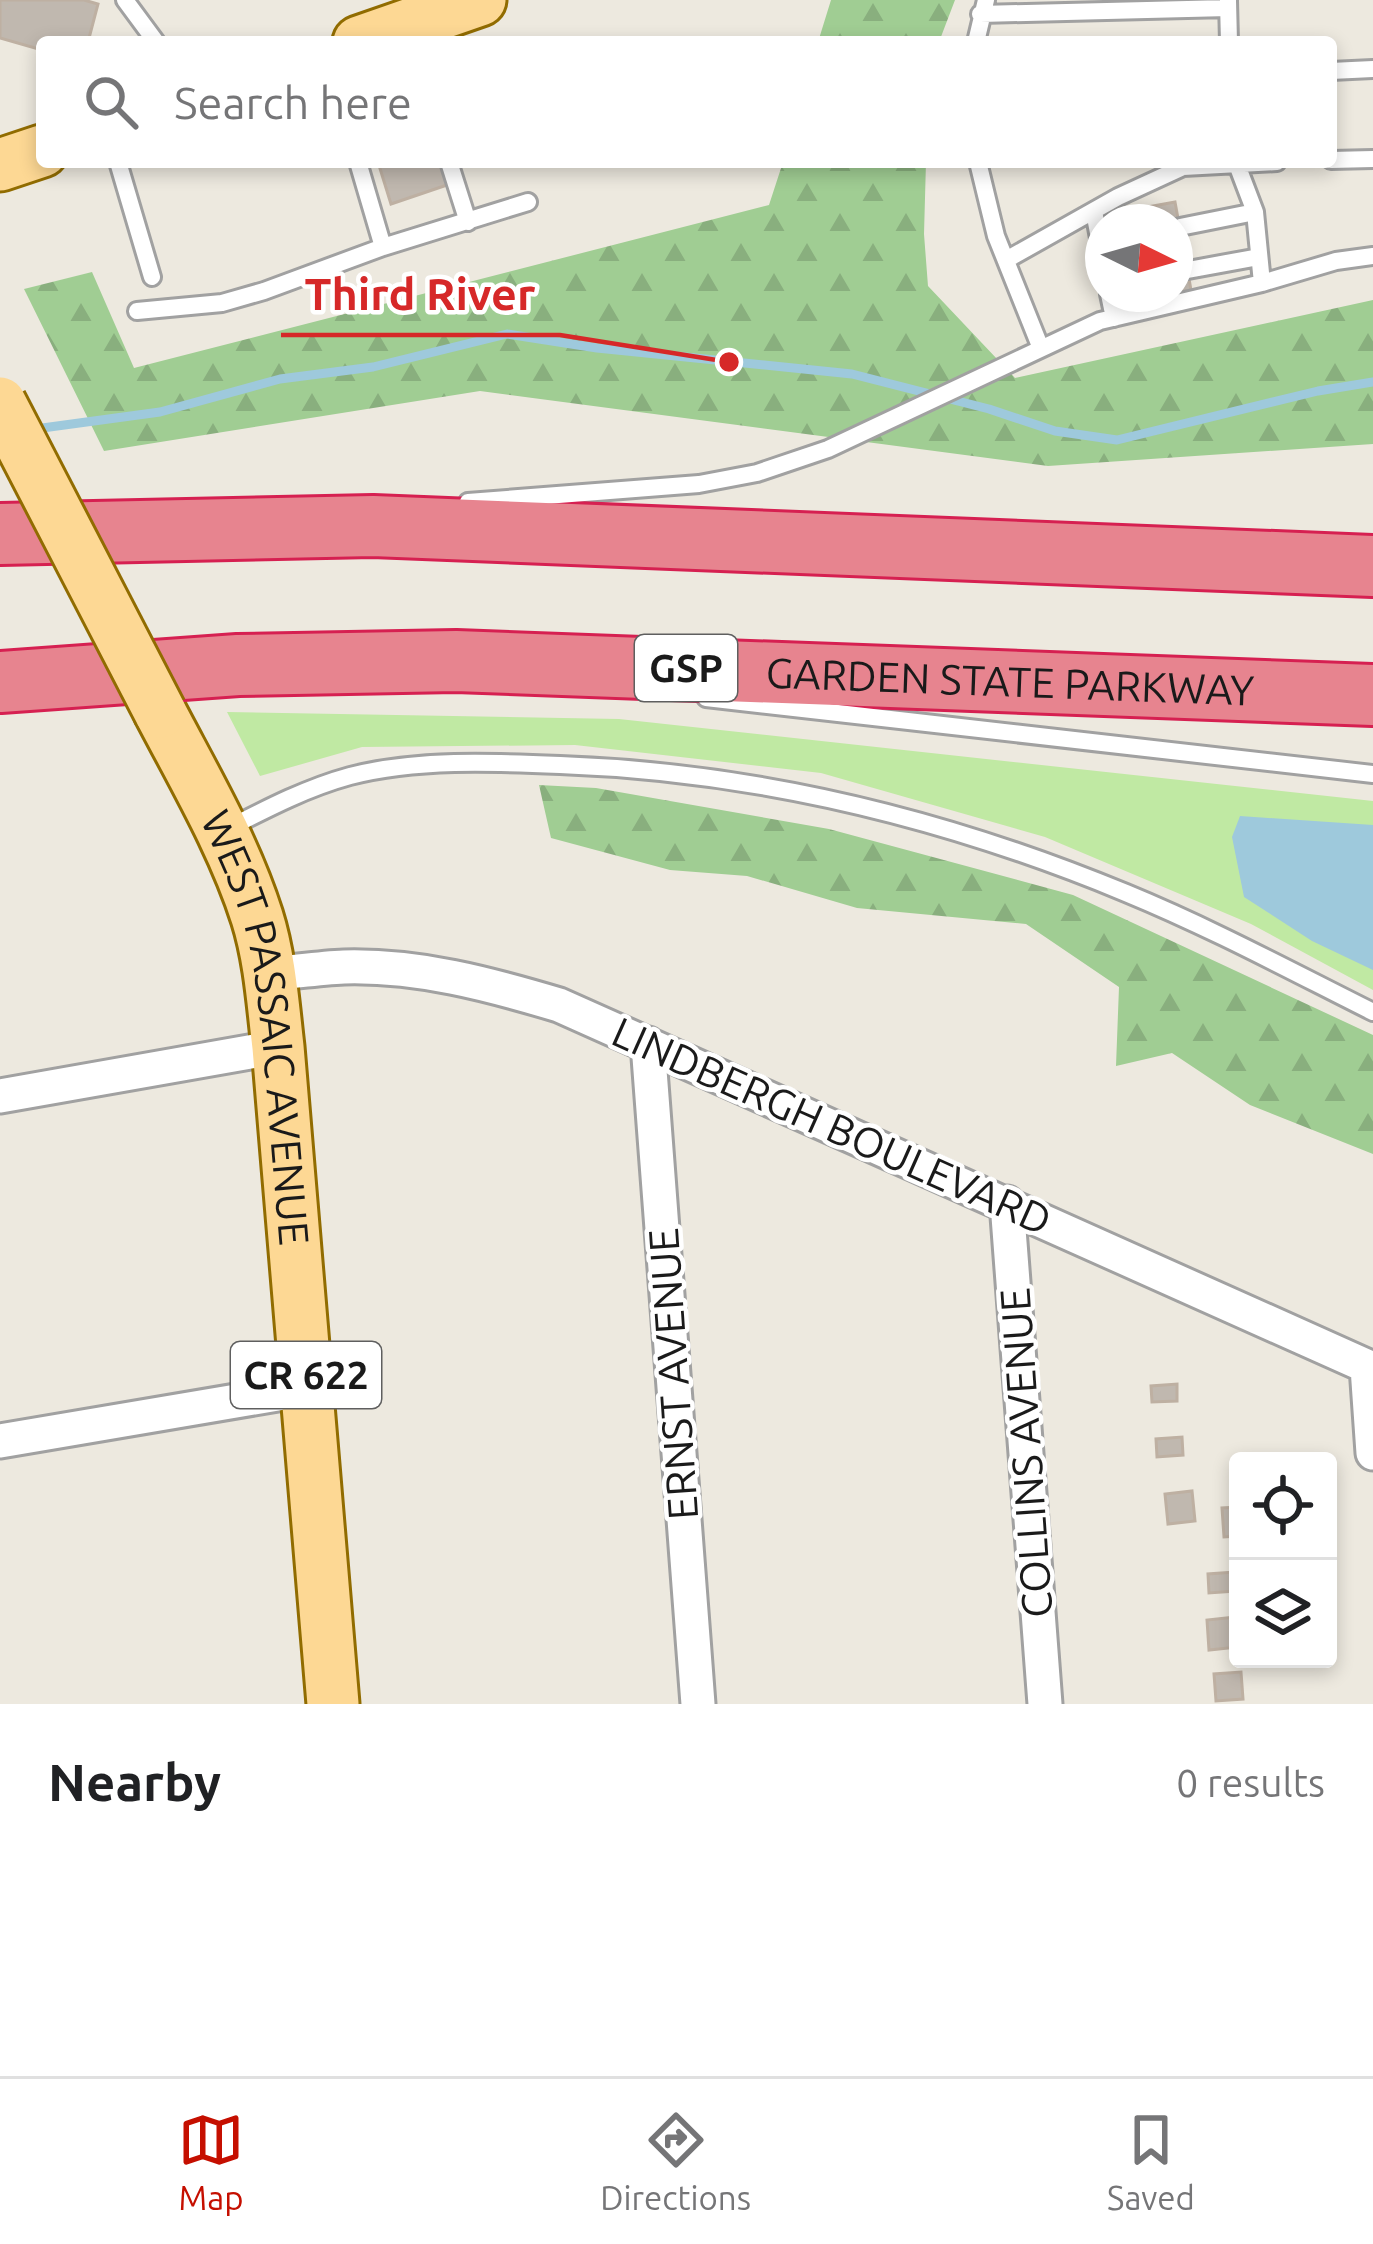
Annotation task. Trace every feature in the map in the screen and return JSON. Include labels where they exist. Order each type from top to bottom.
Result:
[{"type":"highway","points":[[0,534],[373,526],[1373,566]]},
{"type":"highway","name":"GARDEN STATE PARKWAY","points":[[0,682],[238,664],[456,662],[1373,695]]},
{"type":"main road","points":[[394,36],[480,0]]},
{"type":"main road","points":[[0,165],[36,153]]},
{"type":"main road","name":"WEST PASSAIC AVENUE","points":[[0,403],[222,832],[258,921],[278,1047],[332,1704]]},
{"type":"street","name":"LINDBERGH BOULEVARD","points":[[268,974],[345,967],[412,971],[489,984],[559,1005],[1370,1368]]},
{"type":"street","name":"ERNST AVENUE","points":[[648,1044],[698,1704]]},
{"type":"street","points":[[0,1096],[278,1047]]},
{"type":"street","name":"COLLINS AVENUE","points":[[1007,1203],[1045,1704]]},
{"type":"street","points":[[1370,1368],[1373,1453]]},
{"type":"street","points":[[0,1441],[307,1389]]},
{"type":"lane","points":[[125,0],[152,36]]},
{"type":"lane","points":[[983,7],[1228,4],[1229,36]]},
{"type":"lane","points":[[1337,71],[1373,69]]},
{"type":"lane","points":[[1337,160],[1373,158]]},
{"type":"lane","points":[[120,168],[152,278]]},
{"type":"lane","points":[[360,168],[383,247]]},
{"type":"lane","points":[[451,168],[468,222]]},
{"type":"lane","points":[[980,168],[1006,260],[1040,346]]},
{"type":"lane","points":[[1108,204],[1181,168]]},
{"type":"lane","points":[[1238,168],[1255,212],[1262,283]]},
{"type":"lane","points":[[137,311],[222,303],[528,202]]},
{"type":"lane","points":[[1193,224],[1255,212]]},
{"type":"lane","points":[[1006,260],[1085,216]]},
{"type":"lane","points":[[437,505],[699,484],[757,473],[828,449],[968,385],[1040,346],[1114,318],[1336,261],[1373,256]]},
{"type":"lane","points":[[1193,269],[1259,257]]},
{"type":"lane","points":[[1113,312],[1114,318]]},
{"type":"lane","points":[[153,528],[390,508]]},
{"type":"lane","points":[[456,662],[640,688]]},
{"type":"lane","points":[[686,695],[1373,774]]},
{"type":"lane","points":[[222,832],[291,796],[353,775],[416,767],[598,766],[785,789],[874,808],[1041,860],[1215,933],[1373,1012]]},
{"type":"green space","points":[[831,0],[955,0],[941,36],[820,36]]},
{"type":"green space","points":[[781,168],[926,168],[928,286],[1015,378],[1373,300],[1373,444],[1048,466],[480,391],[104,451],[24,289],[92,272],[134,368],[769,205]]},
{"type":"green space","points":[[227,712],[619,719],[1373,801],[1373,990],[1251,924],[1045,837],[821,773],[575,745],[362,747],[260,776]]},
{"type":"green space","points":[[539,785],[596,788],[829,829],[1073,895],[1373,1035],[1373,1154],[1250,1105],[1172,1053],[1116,1066],[1119,987],[1026,924],[857,908],[747,876],[670,870],[551,838]]},
{"type":"water","points":[[1240,816],[1373,825],[1373,970],[1312,941],[1244,897],[1232,837]]},
{"type":"building","points":[[0,0],[98,4],[90,36],[36,36],[36,48],[0,38]]},
{"type":"building","points":[[380,168],[441,168],[447,185],[391,204]]},
{"type":"building","points":[[1177,1384],[1177,1401],[1152,1402],[1151,1386]]},
{"type":"building","points":[[1182,1437],[1183,1455],[1157,1457],[1156,1439]]},
{"type":"building","points":[[1192,1491],[1195,1521],[1168,1524],[1165,1494]]},
{"type":"building","points":[[1222,1508],[1229,1508],[1229,1537],[1224,1537]]},
{"type":"building","points":[[1229,1572],[1229,1591],[1209,1593],[1208,1574]]},
{"type":"building","points":[[1229,1618],[1229,1648],[1209,1650],[1207,1620]]},
{"type":"building","points":[[1241,1672],[1243,1699],[1216,1701],[1214,1674]]},
{"type":"waterway","points":[[35,429],[160,412],[280,379],[373,367],[507,334],[852,374],[1055,431],[1117,440],[1373,382]]},
{"type":"place","name":"Third River","points":[[729,362]]}]
